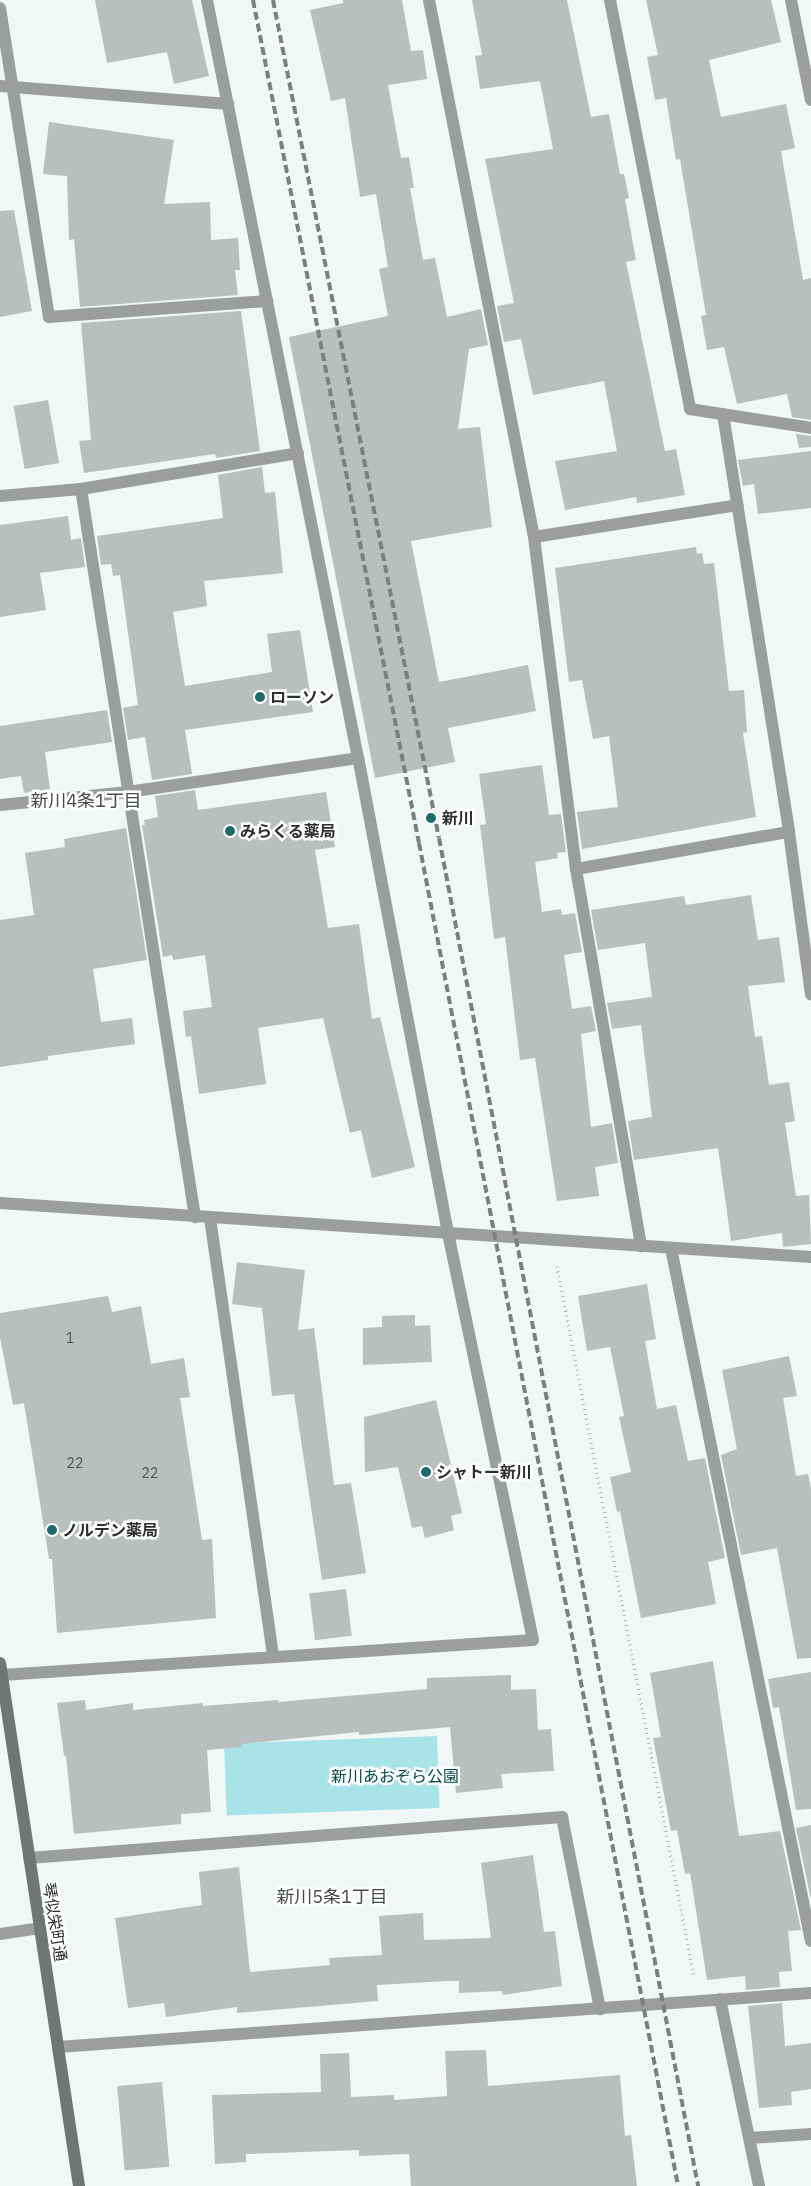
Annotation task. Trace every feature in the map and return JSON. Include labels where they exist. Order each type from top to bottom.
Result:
[{"type":"main road","name":"琴似栄町通","points":[[1,1669],[79,2186]]},
{"type":"street","points":[[1,1669],[533,1640],[448,1233],[358,758],[207,0]]},
{"type":"street","points":[[429,0],[534,537],[576,869],[641,1246]]},
{"type":"street","points":[[610,0],[690,409],[811,428]]},
{"type":"street","points":[[791,0],[811,100]]},
{"type":"street","points":[[0,8],[6,86],[49,317],[267,301]]},
{"type":"street","points":[[6,86],[228,104]]},
{"type":"street","points":[[723,414],[789,832],[811,996]]},
{"type":"street","points":[[0,496],[81,488],[298,453]]},
{"type":"street","points":[[81,488],[195,1217]]},
{"type":"street","points":[[534,537],[738,505]]},
{"type":"street","points":[[0,805],[128,792],[358,758]]},
{"type":"street","points":[[576,869],[789,832]]},
{"type":"street","points":[[0,1203],[811,1257]]},
{"type":"street","points":[[210,1218],[273,1655]]},
{"type":"street","points":[[671,1248],[811,1940]]},
{"type":"street","points":[[29,1858],[562,1818],[600,2009]]},
{"type":"street","points":[[0,1934],[40,1928]]},
{"type":"street","points":[[58,2047],[600,2009],[811,1992]]},
{"type":"street","points":[[720,2000],[759,2186]]},
{"type":"street","points":[[750,2138],[811,2134]]},
{"type":"path","points":[[557,1266],[695,1982]]},
{"type":"green space","name":"新川あおぞら公園","points":[[437,1736],[440,1808],[227,1815],[224,1743]]},
{"type":"building","points":[[95,0],[192,0],[209,76],[174,84],[167,52],[107,63]]},
{"type":"building","points":[[343,0],[402,0],[411,51],[423,50],[427,79],[388,85],[401,158],[409,157],[414,188],[410,188],[423,260],[435,258],[447,317],[481,309],[488,345],[469,349],[458,429],[480,427],[492,527],[411,541],[439,682],[528,665],[536,711],[448,728],[455,762],[375,778],[289,337],[388,316],[379,269],[388,267],[376,194],[360,197],[345,98],[331,101],[310,10],[343,3]]},
{"type":"building","points":[[472,0],[567,0],[591,117],[609,114],[620,174],[624,174],[629,198],[625,199],[636,260],[626,262],[665,451],[676,449],[685,495],[637,503],[636,497],[565,510],[555,461],[617,451],[604,381],[533,395],[521,339],[504,342],[497,306],[514,303],[485,159],[553,149],[540,81],[480,89],[475,56],[482,55]]},
{"type":"building","points":[[646,0],[771,0],[781,42],[709,60],[721,117],[786,104],[795,148],[781,151],[803,280],[811,278],[811,420],[792,417],[787,394],[737,404],[724,347],[707,350],[701,316],[706,315],[680,159],[676,160],[666,98],[655,100],[647,57],[658,55]]},
{"type":"building","points":[[49,122],[174,140],[164,204],[210,202],[211,240],[238,238],[240,270],[235,270],[238,295],[80,307],[74,239],[69,240],[67,176],[43,174]]},
{"type":"building","points":[[14,210],[32,311],[0,317],[0,211]]},
{"type":"building","points":[[241,311],[260,451],[216,458],[215,454],[84,473],[79,441],[91,440],[81,323]]},
{"type":"building","points":[[48,400],[59,463],[25,469],[14,406]]},
{"type":"building","points":[[796,434],[811,436],[811,447],[799,448]]},
{"type":"building","points":[[811,451],[811,508],[758,514],[754,484],[743,486],[738,460]]},
{"type":"building","points":[[262,467],[265,493],[275,492],[283,573],[204,581],[207,606],[173,612],[185,686],[272,672],[267,634],[300,630],[313,712],[185,730],[192,774],[152,780],[145,737],[128,740],[123,708],[138,705],[120,575],[113,576],[111,564],[101,565],[97,536],[223,518],[218,475]]},
{"type":"building","points":[[68,516],[71,540],[81,538],[85,567],[40,573],[46,610],[0,617],[0,525]]},
{"type":"building","points":[[696,547],[697,554],[702,553],[704,564],[714,563],[729,691],[744,690],[747,732],[743,733],[756,817],[582,849],[577,812],[618,807],[609,736],[593,739],[582,680],[569,682],[555,568]]},
{"type":"building","points":[[107,710],[112,742],[45,752],[50,789],[24,793],[21,776],[0,779],[0,726]]},
{"type":"building","points":[[542,765],[549,815],[561,814],[566,852],[557,853],[558,858],[535,862],[542,912],[561,909],[562,915],[575,913],[582,952],[564,955],[572,1009],[591,1006],[596,1031],[581,1034],[591,1127],[612,1123],[618,1163],[595,1167],[599,1196],[557,1201],[535,1058],[520,1060],[505,937],[494,939],[480,825],[486,824],[479,774]]},
{"type":"building","points":[[195,790],[198,810],[326,792],[335,847],[315,850],[328,928],[359,924],[372,1019],[380,1017],[415,1167],[372,1178],[361,1130],[350,1133],[323,1018],[258,1028],[266,1084],[199,1094],[191,1036],[186,1037],[183,1011],[212,1007],[205,955],[173,960],[172,955],[163,957],[142,825],[145,825],[144,820],[158,817],[155,796]]},
{"type":"building","points":[[126,828],[147,960],[93,969],[101,1022],[132,1018],[135,1044],[48,1056],[48,1060],[0,1067],[0,920],[34,915],[25,853],[65,847],[64,839]]},
{"type":"building","points":[[751,895],[758,940],[779,937],[785,982],[748,986],[755,1037],[762,1036],[769,1085],[789,1082],[795,1121],[785,1123],[796,1196],[809,1195],[811,1244],[783,1247],[782,1233],[731,1241],[718,1148],[634,1160],[628,1121],[652,1117],[641,1025],[612,1029],[607,1003],[652,997],[645,943],[598,950],[591,910],[684,896],[686,905]]},
{"type":"building","points":[[237,1262],[305,1270],[298,1330],[314,1328],[334,1485],[351,1483],[366,1573],[322,1580],[294,1394],[272,1396],[262,1308],[232,1304]]},
{"type":"building","points":[[647,1284],[656,1339],[645,1341],[657,1409],[676,1405],[688,1461],[705,1458],[725,1558],[708,1562],[716,1604],[641,1618],[620,1511],[617,1512],[610,1477],[631,1472],[619,1417],[624,1416],[610,1347],[587,1351],[578,1296]]},
{"type":"building","points":[[108,1296],[112,1312],[141,1306],[151,1364],[184,1358],[190,1397],[180,1398],[202,1540],[212,1539],[216,1618],[57,1633],[52,1559],[49,1559],[24,1403],[13,1405],[0,1337],[0,1313]]},
{"type":"building","points":[[415,1315],[415,1326],[430,1325],[432,1362],[363,1365],[363,1328],[382,1327],[382,1316]]},
{"type":"building","points":[[789,1356],[797,1396],[783,1398],[796,1476],[808,1474],[811,1489],[811,1658],[797,1659],[777,1548],[741,1555],[721,1455],[737,1449],[722,1370]]},
{"type":"building","name":"シャトー新川","points":[[436,1400],[462,1513],[451,1516],[454,1530],[425,1538],[422,1526],[412,1528],[398,1467],[365,1472],[364,1417]]},
{"type":"building","points":[[346,1589],[352,1636],[315,1640],[309,1594]]},
{"type":"building","points":[[713,1661],[739,1836],[780,1831],[801,1930],[788,1931],[792,1971],[779,1972],[780,1987],[746,1990],[745,1976],[707,1980],[690,1873],[685,1874],[677,1830],[671,1831],[653,1738],[661,1737],[650,1673]]},
{"type":"building","points":[[811,1672],[811,1809],[796,1810],[779,1707],[773,1708],[768,1679]]},
{"type":"building","points":[[511,1675],[511,1690],[536,1689],[538,1730],[551,1729],[554,1771],[501,1774],[503,1788],[456,1793],[450,1727],[359,1735],[359,1732],[242,1744],[242,1747],[207,1750],[211,1812],[181,1814],[181,1824],[74,1834],[66,1756],[64,1756],[57,1703],[85,1700],[86,1710],[133,1703],[133,1710],[203,1703],[203,1706],[278,1700],[278,1702],[427,1689],[427,1678]]},
{"type":"building","points":[[811,1825],[811,1900],[796,1828]]},
{"type":"building","points":[[533,1855],[544,1932],[555,1931],[562,1986],[503,1995],[502,1991],[459,1993],[459,1981],[377,1985],[378,2001],[237,2013],[237,2007],[166,2017],[164,2003],[128,2008],[115,1918],[202,1905],[199,1872],[239,1867],[250,1972],[330,1965],[329,1958],[382,1955],[379,1916],[423,1913],[424,1940],[491,1938],[481,1863]]},
{"type":"building","points":[[782,2003],[785,2046],[811,2043],[811,2089],[791,2092],[792,2105],[759,2108],[748,2006]]},
{"type":"building","points":[[486,2050],[488,2086],[620,2075],[625,2136],[631,2135],[637,2186],[411,2186],[409,2154],[359,2156],[359,2150],[246,2154],[246,2162],[215,2164],[212,2095],[321,2092],[320,2054],[349,2053],[351,2097],[394,2095],[394,2100],[447,2096],[445,2051]]},
{"type":"building","points":[[162,2082],[169,2167],[125,2171],[117,2086]]},
{"type":"railway","points":[[253,0],[419,843],[678,2186]]},
{"type":"railway","points":[[273,0],[439,838],[698,2186]]},
{"type":"place","name":"ローソン","points":[[260,697]]},
{"type":"place","name":"新川","points":[[431,818]]},
{"type":"place","name":"みらくる薬局","points":[[230,831]]},
{"type":"place","name":"シャトー新川","points":[[426,1472]]},
{"type":"place","name":"ノルデン薬局","points":[[52,1530]]},
{"type":"district","name":"新川4条1丁目","points":[[86,801]]},
{"type":"district","name":"新川5条1丁目","points":[[332,1897]]}]
